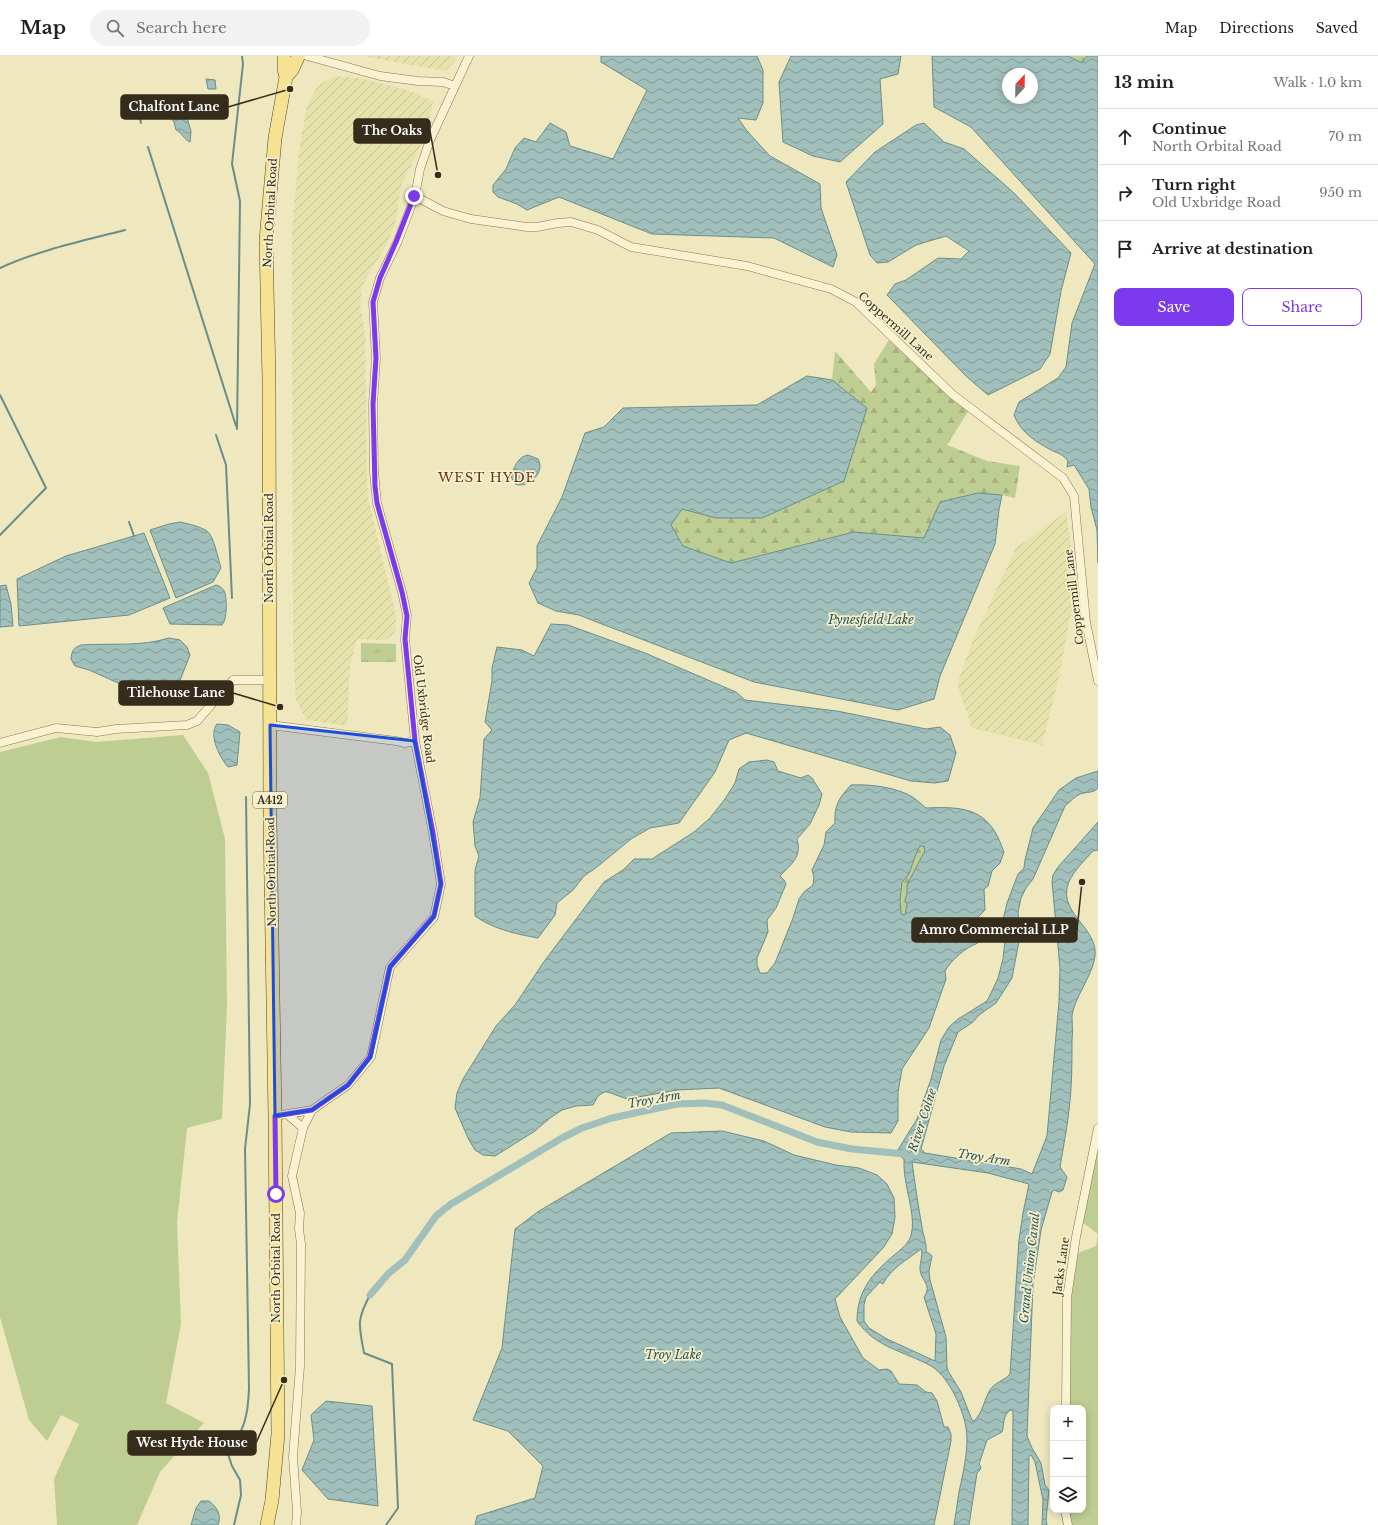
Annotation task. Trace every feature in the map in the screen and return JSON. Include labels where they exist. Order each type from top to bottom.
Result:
[{"type":"main road","name":"North Orbital Road","points":[[267,1525],[272,1500],[278,1434],[281,1115],[270,821],[266,240],[275,138],[286,77],[284,69],[284,56]]},
{"type":"main road","name":"North Orbital Road","points":[[286,77],[292,70],[298,56]]},
{"type":"street","points":[[298,56],[322,58],[380,76],[418,81],[442,82],[455,86]]},
{"type":"street","name":"Old Uxbridge Road","points":[[281,1115],[312,1110],[348,1085],[370,1057],[390,967],[434,916],[441,884],[433,833],[415,741],[405,639],[407,616],[402,592],[377,503],[375,486],[373,404],[376,358],[373,314],[375,293],[414,196],[420,169],[430,140],[469,56]]},
{"type":"street","name":"Coppermill Lane","points":[[414,196],[444,211],[471,220],[527,227],[571,222],[598,230],[630,247],[747,266],[831,289],[856,302],[952,394],[1063,478],[1074,496],[1086,622],[1098,680]]},
{"type":"street","points":[[0,743],[56,728],[97,732],[116,729],[187,725],[197,721],[233,680],[269,680]]},
{"type":"street","points":[[270,724],[400,742],[415,741]]},
{"type":"street","points":[[296,1525],[297,1512],[292,1456],[300,1366],[301,1244],[299,1229],[300,1213],[292,1176],[303,1128],[312,1110]]},
{"type":"street","points":[[281,1115],[303,1128]]},
{"type":"street","name":"Jacks Lane","points":[[1066,1405],[1067,1298],[1076,1237],[1098,1128]]},
{"type":"street","points":[[1066,1513],[1068,1525]]},
{"type":"highlighted area","points":[[270,725],[415,741],[441,884],[434,917],[390,967],[371,1057],[348,1085],[312,1110],[275,1116],[273,988]]},
{"type":"shaded area","points":[[362,56],[457,56],[455,61],[445,71]]},
{"type":"shaded area","points":[[333,76],[360,78],[407,90],[433,101],[427,133],[401,186],[395,225],[383,251],[362,286],[360,307],[365,332],[367,484],[369,502],[396,616],[395,633],[385,640],[357,639],[350,666],[347,726],[307,720],[296,701],[293,645],[292,232],[299,151],[307,105],[318,86]]},
{"type":"shaded area","points":[[1066,512],[1077,588],[1059,677],[1042,745],[972,728],[957,684],[973,640],[1016,548]]},
{"type":"green space","points":[[1068,56],[1087,56],[1082,63]]},
{"type":"green space","points":[[889,340],[969,410],[947,445],[987,461],[1020,466],[1015,498],[1002,495],[978,493],[924,538],[854,532],[731,563],[683,546],[671,525],[682,509],[716,518],[867,409],[832,380],[835,351],[871,392],[876,385],[874,364]]},
{"type":"green space","points":[[361,643],[396,644],[396,662],[361,662]]},
{"type":"green space","points":[[183,735],[208,773],[225,839],[227,1007],[222,1119],[187,1128],[177,1222],[181,1324],[166,1403],[204,1423],[160,1472],[137,1525],[57,1525],[54,1479],[79,1424],[61,1415],[47,1441],[29,1420],[0,1317],[0,752],[61,737],[96,742]]},
{"type":"green space","points":[[920,846],[924,846],[925,851],[907,885],[905,900],[907,904],[905,915],[901,914],[900,900],[902,882],[909,874]]},
{"type":"green space","points":[[1098,1148],[1098,1234],[1082,1222]]},
{"type":"green space","points":[[1098,1234],[1098,1525],[1063,1525],[1061,1513],[1086,1513],[1086,1405],[1067,1405],[1072,1288],[1078,1253],[1096,1246]]},
{"type":"water","points":[[601,56],[757,56],[763,70],[763,103],[756,120],[738,118],[747,131],[770,156],[820,184],[821,208],[837,255],[833,267],[774,238],[652,234],[559,197],[527,210],[517,204],[498,197],[493,192],[493,185],[506,169],[515,148],[524,138],[536,142],[550,123],[566,132],[570,146],[613,159],[647,90],[601,62]]},
{"type":"water","points":[[791,56],[901,56],[898,74],[880,79],[883,124],[840,162],[813,156],[783,142],[779,82]]},
{"type":"water","points":[[932,56],[1068,56],[1082,63],[1087,56],[1098,56],[1098,563],[1097,530],[1091,507],[1089,489],[1074,465],[1067,467],[1068,461],[1065,457],[1041,444],[1025,432],[1014,415],[1019,402],[1058,378],[1066,367],[1072,323],[1095,264],[971,127],[934,107]]},
{"type":"water","points":[[206,79],[215,80],[216,89],[208,89]]},
{"type":"water","points":[[175,106],[184,108],[191,131],[190,142],[176,130],[174,122],[170,117],[170,113]]},
{"type":"water","points":[[924,123],[944,142],[964,149],[1014,193],[1071,253],[1061,291],[1050,354],[1040,369],[988,395],[967,377],[887,295],[895,284],[906,280],[938,258],[961,259],[969,251],[946,236],[916,245],[888,262],[877,263],[870,255],[846,182],[875,152],[916,125]]},
{"type":"water","name":"Pynesfield Lake","points":[[807,376],[832,380],[867,408],[844,481],[762,518],[716,518],[682,509],[671,525],[683,546],[731,563],[854,532],[924,538],[940,502],[978,493],[1002,495],[995,544],[940,676],[934,699],[898,710],[754,682],[579,615],[556,611],[538,603],[529,583],[537,568],[537,546],[562,497],[585,433],[604,427],[623,408],[757,405]]},
{"type":"water","points":[[528,455],[538,459],[540,469],[538,474],[530,482],[520,485],[515,484],[511,477],[515,467],[521,458]]},
{"type":"water","points":[[180,522],[194,525],[207,531],[214,543],[221,568],[213,582],[176,598],[150,530]]},
{"type":"water","points":[[144,533],[170,598],[129,615],[19,626],[17,579],[66,556]]},
{"type":"water","points":[[6,585],[11,604],[13,626],[0,627],[0,586]]},
{"type":"water","points":[[216,585],[223,589],[226,596],[226,615],[222,625],[170,624],[163,608]]},
{"type":"water","points":[[551,624],[568,625],[645,653],[736,692],[745,700],[837,711],[926,729],[940,727],[950,735],[956,753],[948,781],[935,783],[911,781],[746,733],[729,740],[715,772],[679,823],[650,828],[631,839],[584,876],[573,890],[557,903],[555,915],[538,938],[497,928],[475,916],[475,870],[479,856],[475,846],[473,822],[480,798],[484,739],[492,730],[485,722],[492,681],[492,668],[497,647],[522,650],[534,656]]},
{"type":"water","points":[[169,638],[180,640],[187,647],[190,655],[175,693],[168,700],[159,703],[150,701],[127,687],[89,670],[75,666],[71,659],[73,650],[81,645],[136,644]]},
{"type":"water","points":[[217,724],[228,725],[240,732],[237,765],[228,767],[216,746],[214,734]]},
{"type":"water","points":[[767,760],[774,762],[778,771],[801,778],[808,775],[812,778],[822,794],[819,805],[810,824],[797,839],[798,851],[795,859],[780,876],[786,884],[776,908],[767,920],[768,932],[757,958],[757,965],[760,973],[767,973],[775,963],[799,899],[804,892],[813,885],[814,877],[812,870],[824,845],[826,832],[835,823],[836,806],[843,794],[851,785],[875,786],[900,791],[914,798],[926,808],[956,808],[974,813],[989,823],[999,839],[1004,852],[1000,863],[992,871],[988,886],[984,889],[985,910],[971,924],[979,938],[978,943],[959,954],[945,971],[946,979],[929,1028],[902,1069],[898,1092],[898,1121],[891,1133],[851,1132],[825,1127],[719,1088],[677,1090],[627,1099],[604,1092],[598,1096],[593,1105],[576,1106],[562,1110],[535,1131],[495,1156],[483,1155],[475,1150],[455,1108],[457,1093],[463,1079],[496,1026],[515,1005],[543,963],[604,882],[623,870],[634,859],[652,859],[694,832],[710,818],[725,799],[735,783],[739,769],[749,762]],"holes":[[[920,846],[924,846],[925,851],[907,885],[905,900],[907,904],[905,915],[901,914],[900,900],[902,882],[909,874]]]},
{"type":"water","points":[[1098,771],[1098,788],[1092,792],[1080,794],[1065,806],[1033,879],[1021,898],[1018,912],[1020,936],[1012,978],[996,1003],[958,1032],[944,1066],[921,1149],[925,1153],[1021,1169],[1032,1174],[1047,1136],[1059,1002],[1060,968],[1052,882],[1053,875],[1058,867],[1098,822],[1098,850],[1093,851],[1078,868],[1071,878],[1067,888],[1067,898],[1070,906],[1091,938],[1095,956],[1091,971],[1073,1009],[1072,1016],[1071,1093],[1060,1167],[1067,1177],[1063,1190],[1059,1192],[1054,1190],[1052,1192],[1041,1230],[1033,1284],[1027,1436],[1041,1463],[1045,1485],[1049,1490],[1046,1520],[1047,1525],[1042,1525],[1043,1500],[1035,1462],[1031,1455],[1029,1456],[1028,1525],[1012,1525],[1013,1411],[1010,1410],[1005,1418],[1002,1432],[987,1440],[979,1464],[981,1467],[977,1473],[969,1525],[954,1525],[967,1445],[966,1429],[961,1408],[951,1388],[938,1371],[921,1361],[891,1348],[873,1337],[857,1321],[858,1310],[867,1284],[885,1263],[904,1247],[911,1235],[912,1214],[905,1175],[904,1159],[896,1153],[917,1119],[931,1079],[941,1040],[949,1027],[958,1019],[987,1001],[998,978],[1003,959],[1005,940],[1003,920],[1007,903],[1018,874],[1024,868],[1033,828],[1059,790],[1076,778]],"holes":[[[912,1162],[988,1173],[1029,1184],[1019,1240],[1010,1374],[992,1387],[974,1421],[972,1420],[961,1392],[947,1367],[946,1337],[930,1280],[929,1271],[932,1256],[926,1251]],[[921,1249],[922,1254],[920,1266],[922,1276],[927,1286],[924,1297],[936,1334],[935,1361],[887,1339],[869,1328],[864,1321],[864,1305],[866,1297],[880,1282],[883,1284],[890,1273]]]},
{"type":"water","name":"Troy Lake","points":[[722,1131],[764,1141],[794,1155],[836,1165],[859,1168],[877,1175],[887,1184],[894,1198],[895,1217],[892,1234],[883,1248],[835,1299],[840,1317],[863,1358],[879,1370],[887,1369],[891,1371],[899,1384],[917,1385],[926,1392],[932,1393],[937,1401],[944,1427],[948,1427],[951,1434],[951,1441],[934,1525],[475,1525],[477,1516],[535,1498],[543,1466],[508,1431],[473,1420],[502,1348],[515,1229],[539,1211],[671,1133]]},
{"type":"water","points":[[326,1401],[372,1406],[378,1506],[328,1499],[302,1470],[314,1440],[311,1415]]},
{"type":"water","points":[[201,1501],[209,1501],[214,1506],[219,1515],[218,1525],[191,1525],[196,1508]]},
{"type":"waterway","points":[[237,429],[240,201],[232,164],[243,64],[242,56]]},
{"type":"waterway","points":[[139,113],[141,123]]},
{"type":"waterway","points":[[148,147],[236,426]]},
{"type":"waterway","points":[[0,268],[46,251],[125,230]]},
{"type":"waterway","points":[[0,395],[46,488],[0,535]]},
{"type":"waterway","points":[[216,435],[226,465],[232,598]]},
{"type":"waterway","points":[[129,522],[134,536]]},
{"type":"waterway","points":[[234,1525],[241,1495],[240,1480],[232,1466],[228,1454],[244,1423],[248,1407],[249,1388],[245,1149],[250,1104],[246,797]]},
{"type":"waterway","name":"Troy Arm","points":[[370,1295],[388,1274],[405,1260],[436,1216],[451,1204],[562,1138],[582,1128],[612,1118],[677,1104],[704,1103],[722,1105],[817,1142],[852,1149],[905,1154]]},
{"type":"waterway","points":[[370,1295],[362,1311],[360,1323],[364,1353],[392,1364],[398,1508],[386,1525]]},
{"type":"place","name":"Chalfont Lane","points":[[290,89]]},
{"type":"place","name":"The Oaks","points":[[438,175]]},
{"type":"place","name":"Tilehouse Lane","points":[[280,707]]},
{"type":"place","name":"Amro Commercial LLP","points":[[1082,882]]},
{"type":"place","name":"West Hyde House","points":[[284,1380]]},
{"type":"district","name":"WEST HYDE","points":[[487,477]]},
{"type":"route","points":[[276,1194],[275,1116],[312,1110],[348,1085],[370,1057],[390,967],[434,916],[441,884],[433,833],[415,741],[405,639],[407,616],[402,592],[377,503],[374,472],[373,404],[376,358],[373,302],[380,278],[414,196]]},
{"type":"water label","name":"River Colne","points":[[922,1120]]},
{"type":"water label","name":"Grand Union Canal","points":[[1029,1268]]}]
